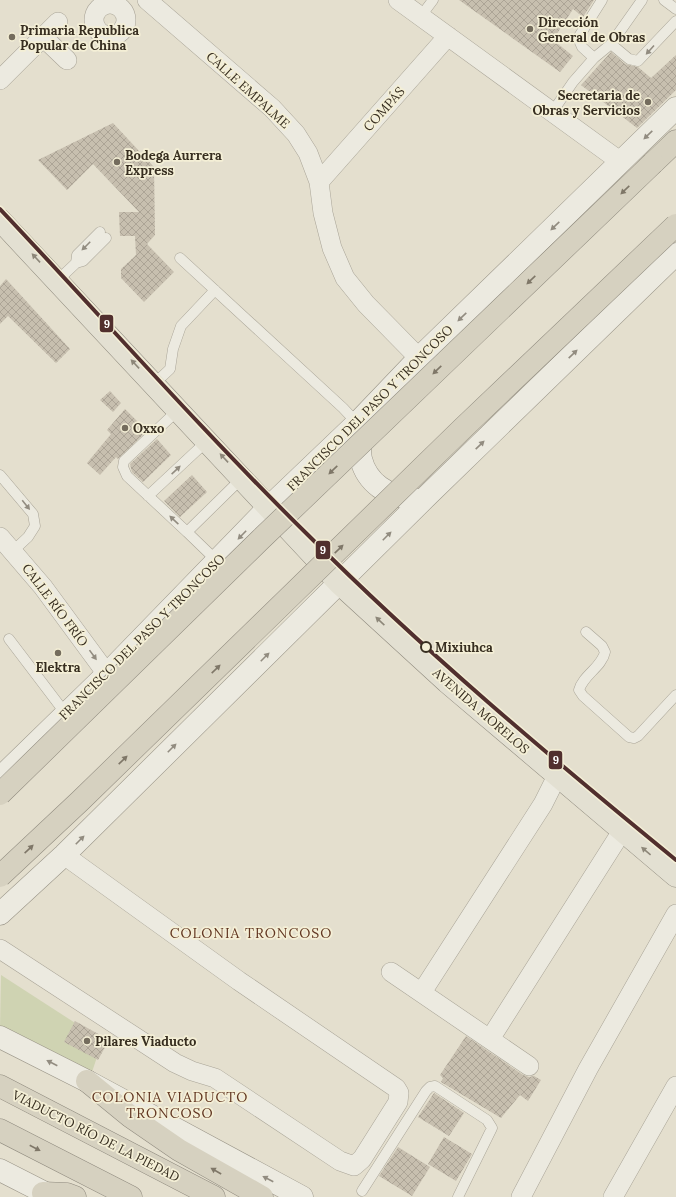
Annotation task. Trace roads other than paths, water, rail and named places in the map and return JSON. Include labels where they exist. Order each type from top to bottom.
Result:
[{"type":"highway","name":"FRANCISCO DEL PASO Y TRONCOSO","points":[[0,794],[266,534],[676,141]]},
{"type":"highway","points":[[0,876],[80,801],[462,429],[676,225]]},
{"type":"highway","points":[[87,1081],[131,1117],[173,1146],[262,1197]]},
{"type":"highway","name":"VIADUCTO RÍO DE LA PIEDAD","points":[[0,1086],[214,1197]]},
{"type":"highway","points":[[0,1130],[131,1197]]},
{"type":"main road","name":"FRANCISCO DEL PASO Y TRONCOSO","points":[[0,778],[107,674],[269,507],[357,423],[419,358],[676,108]]},
{"type":"main road","name":"AVENIDA MORELOS","points":[[0,220],[340,584],[447,682],[676,876]]},
{"type":"main road","points":[[0,914],[64,855],[340,584],[429,494],[676,254]]},
{"type":"main road","points":[[357,423],[361,438],[361,458],[364,468],[376,484],[392,494],[401,497],[415,497],[429,494]]},
{"type":"main road","points":[[0,893],[23,893]]},
{"type":"main road","points":[[0,1037],[87,1081],[302,1197]]},
{"type":"main road","points":[[0,1170],[61,1196]]},
{"type":"street","points":[[125,15],[140,0]]},
{"type":"street","name":"CALLE EMPALME","points":[[147,0],[272,108],[296,134],[308,153],[319,182],[323,213],[332,248],[345,278],[366,304],[419,358]]},
{"type":"street","points":[[398,0],[553,111],[621,162]]},
{"type":"street","points":[[0,80],[58,22]]},
{"type":"street","name":"COMPÁS","points":[[319,182],[448,36]]},
{"type":"street","points":[[43,37],[66,60]]},
{"type":"street","name":"CALLE RÍO FRÍO","points":[[0,537],[43,587],[107,674]]},
{"type":"street","points":[[422,992],[543,804],[558,776]]},
{"type":"street","points":[[490,1039],[622,831]]},
{"type":"street","points":[[0,949],[175,1063],[192,1071],[216,1078],[340,1161],[354,1166],[362,1159],[398,1102],[399,1093],[396,1088],[239,981],[64,855]]},
{"type":"street","points":[[521,1197],[588,1069],[676,914]]},
{"type":"street","points":[[391,972],[529,1066]]},
{"type":"street","points":[[612,1197],[676,1086]]},
{"type":"lane","points":[[421,16],[433,0]]},
{"type":"lane","points":[[594,58],[582,46],[578,38],[602,0]]},
{"type":"lane","points":[[553,111],[573,82],[594,58],[611,44],[642,0]]},
{"type":"lane","points":[[664,0],[676,9]]},
{"type":"lane","points":[[611,44],[629,59],[638,61],[676,21]]},
{"type":"lane","points":[[57,281],[76,263],[83,261],[103,235]]},
{"type":"lane","points":[[180,258],[343,408],[357,423]]},
{"type":"lane","points":[[154,384],[170,369],[173,349],[181,326],[215,290]]},
{"type":"lane","points":[[178,410],[124,461],[123,467],[127,476],[217,561]]},
{"type":"lane","points":[[148,496],[207,441]]},
{"type":"lane","points":[[0,475],[33,514],[35,526],[28,537],[13,551]]},
{"type":"lane","points":[[186,532],[242,478]]},
{"type":"lane","points":[[586,632],[602,646],[605,652],[579,690],[583,696],[629,737],[634,738],[638,736],[676,695]]},
{"type":"lane","points":[[9,639],[66,714]]},
{"type":"lane","points":[[362,1191],[426,1091],[430,1087],[435,1086],[488,1120],[492,1128],[458,1197]]},
{"type":"place","name":"Dirección General de Obras","points":[[530,29]]},
{"type":"place","name":"Primaria Republica Popular de China","points":[[12,37]]},
{"type":"place","name":"Secretaria de Obras y Servicios","points":[[648,102]]},
{"type":"place","name":"Bodega Aurrera Express","points":[[117,162]]},
{"type":"place","name":"Oxxo","points":[[125,428]]},
{"type":"place","name":"Mixiuhca","points":[[426,647]]},
{"type":"place","name":"Elektra","points":[[58,653]]},
{"type":"place","name":"Pilares Viaducto","points":[[87,1041]]},
{"type":"district","name":"COLONIA TRONCOSO","points":[[251,933]]},
{"type":"district","name":"COLONIA VIADUCTO TRONCOSO","points":[[170,1106]]}]
